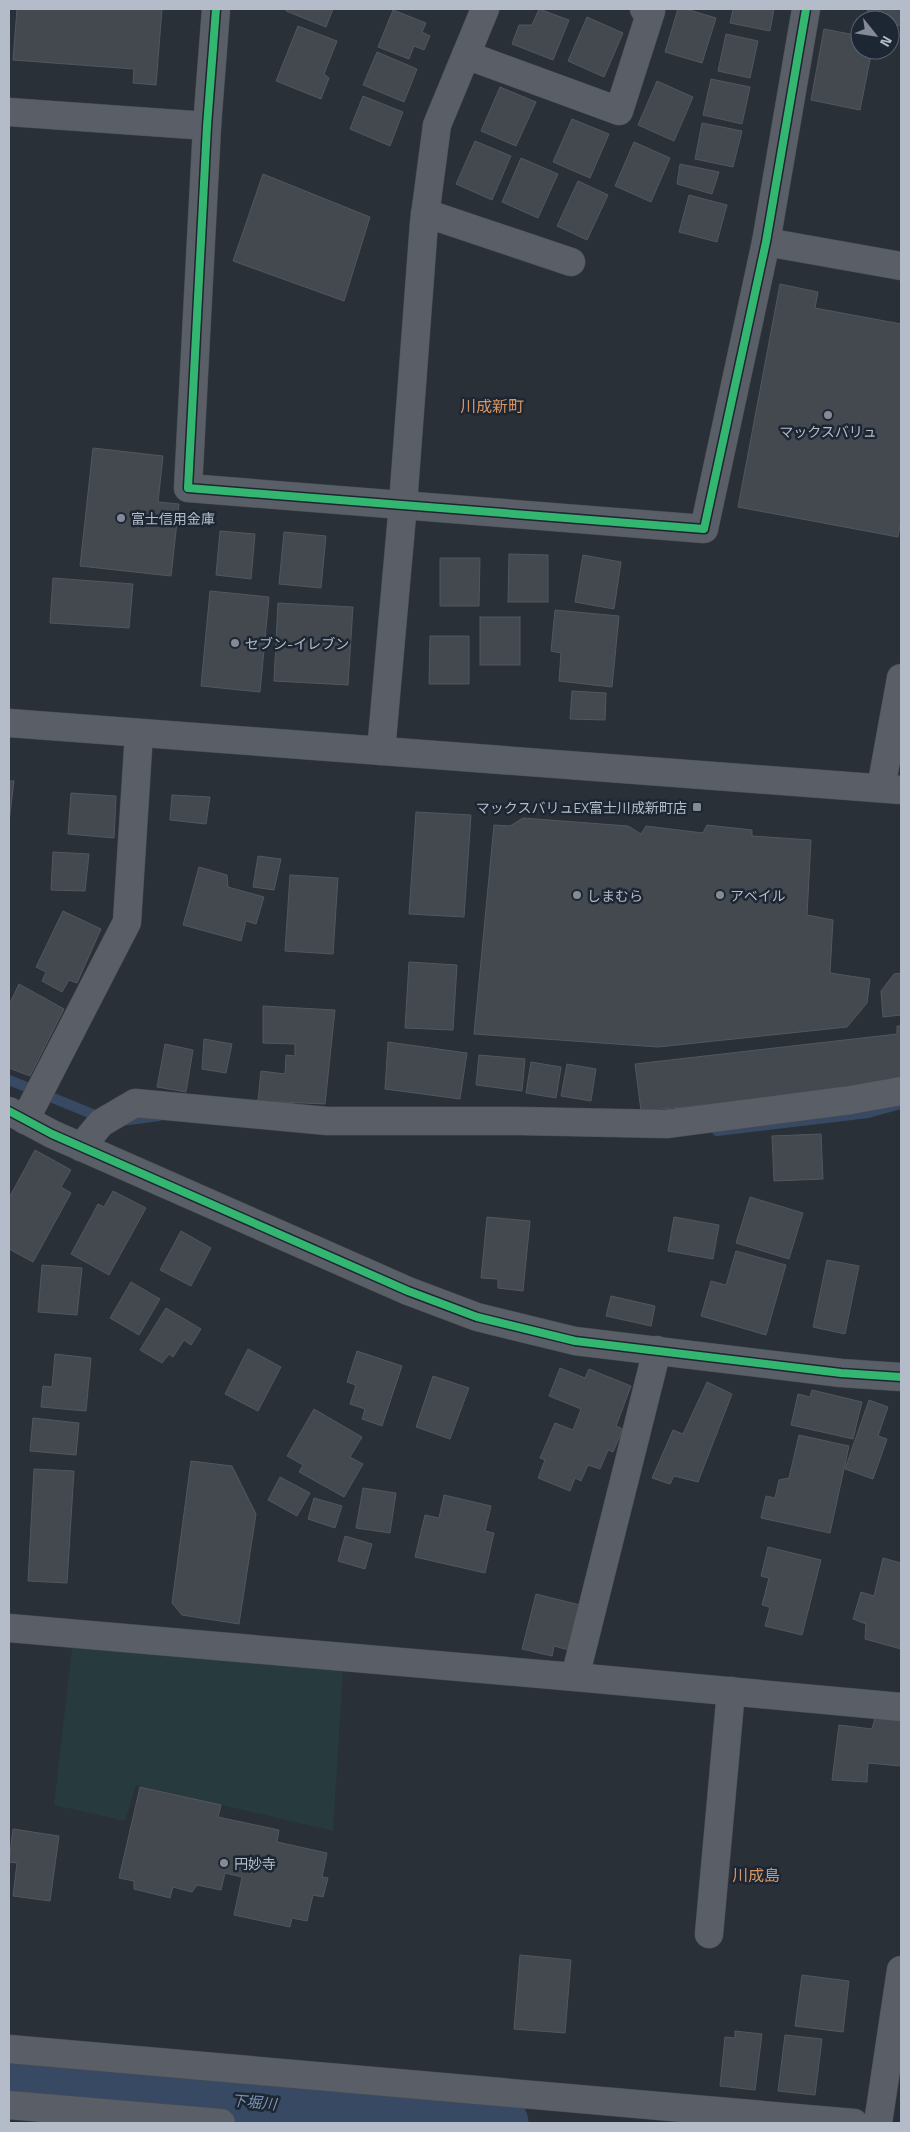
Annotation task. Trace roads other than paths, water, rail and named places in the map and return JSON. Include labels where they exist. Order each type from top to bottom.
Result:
[{"type":"street","points":[[216,9],[207,126],[188,488],[704,529],[766,242],[806,9]]},
{"type":"street","points":[[381,751],[403,504],[425,213],[437,125],[485,9]]},
{"type":"street","points":[[466,55],[619,111],[651,11],[644,9]]},
{"type":"street","points":[[9,112],[207,126]]},
{"type":"street","points":[[425,213],[571,262]]},
{"type":"street","points":[[766,242],[901,266]]},
{"type":"street","points":[[9,723],[891,789],[901,678]]},
{"type":"street","points":[[139,733],[126,922],[27,1106],[52,1134],[408,1291],[478,1317],[574,1341],[841,1373],[901,1377]]},
{"type":"street","points":[[81,1147],[101,1123],[135,1103],[327,1121],[518,1121],[666,1124],[851,1100],[901,1091]]},
{"type":"street","points":[[575,1677],[657,1350]]},
{"type":"street","points":[[9,1628],[901,1707]]},
{"type":"street","points":[[708,1934],[731,1691]]},
{"type":"street","points":[[878,2123],[901,1970]]},
{"type":"street","points":[[9,2049],[854,2123]]},
{"type":"street","points":[[9,2104],[221,2123]]},
{"type":"waterway","points":[[9,1080],[102,1118]]},
{"type":"waterway","points":[[717,1131],[868,1113],[901,1104]]},
{"type":"waterway","points":[[121,1121],[159,1116]]},
{"type":"waterway","name":"下堀川","points":[[9,2080],[499,2123]]},
{"type":"place","name":"マックスバリュ","points":[[828,415]]},
{"type":"place","name":"富士信用金庫","points":[[121,518]]},
{"type":"place","name":"セブン-イレブン","points":[[235,643]]},
{"type":"place","name":"マックスバリュEX富士川成新町店","points":[[697,807]]},
{"type":"place","name":"しまむら","points":[[577,895]]},
{"type":"place","name":"アベイル","points":[[720,895]]},
{"type":"place","name":"円妙寺","points":[[224,1863]]},
{"type":"district","name":"川成新町","points":[[492,406]]},
{"type":"district","name":"川成島","points":[[756,1875]]}]
